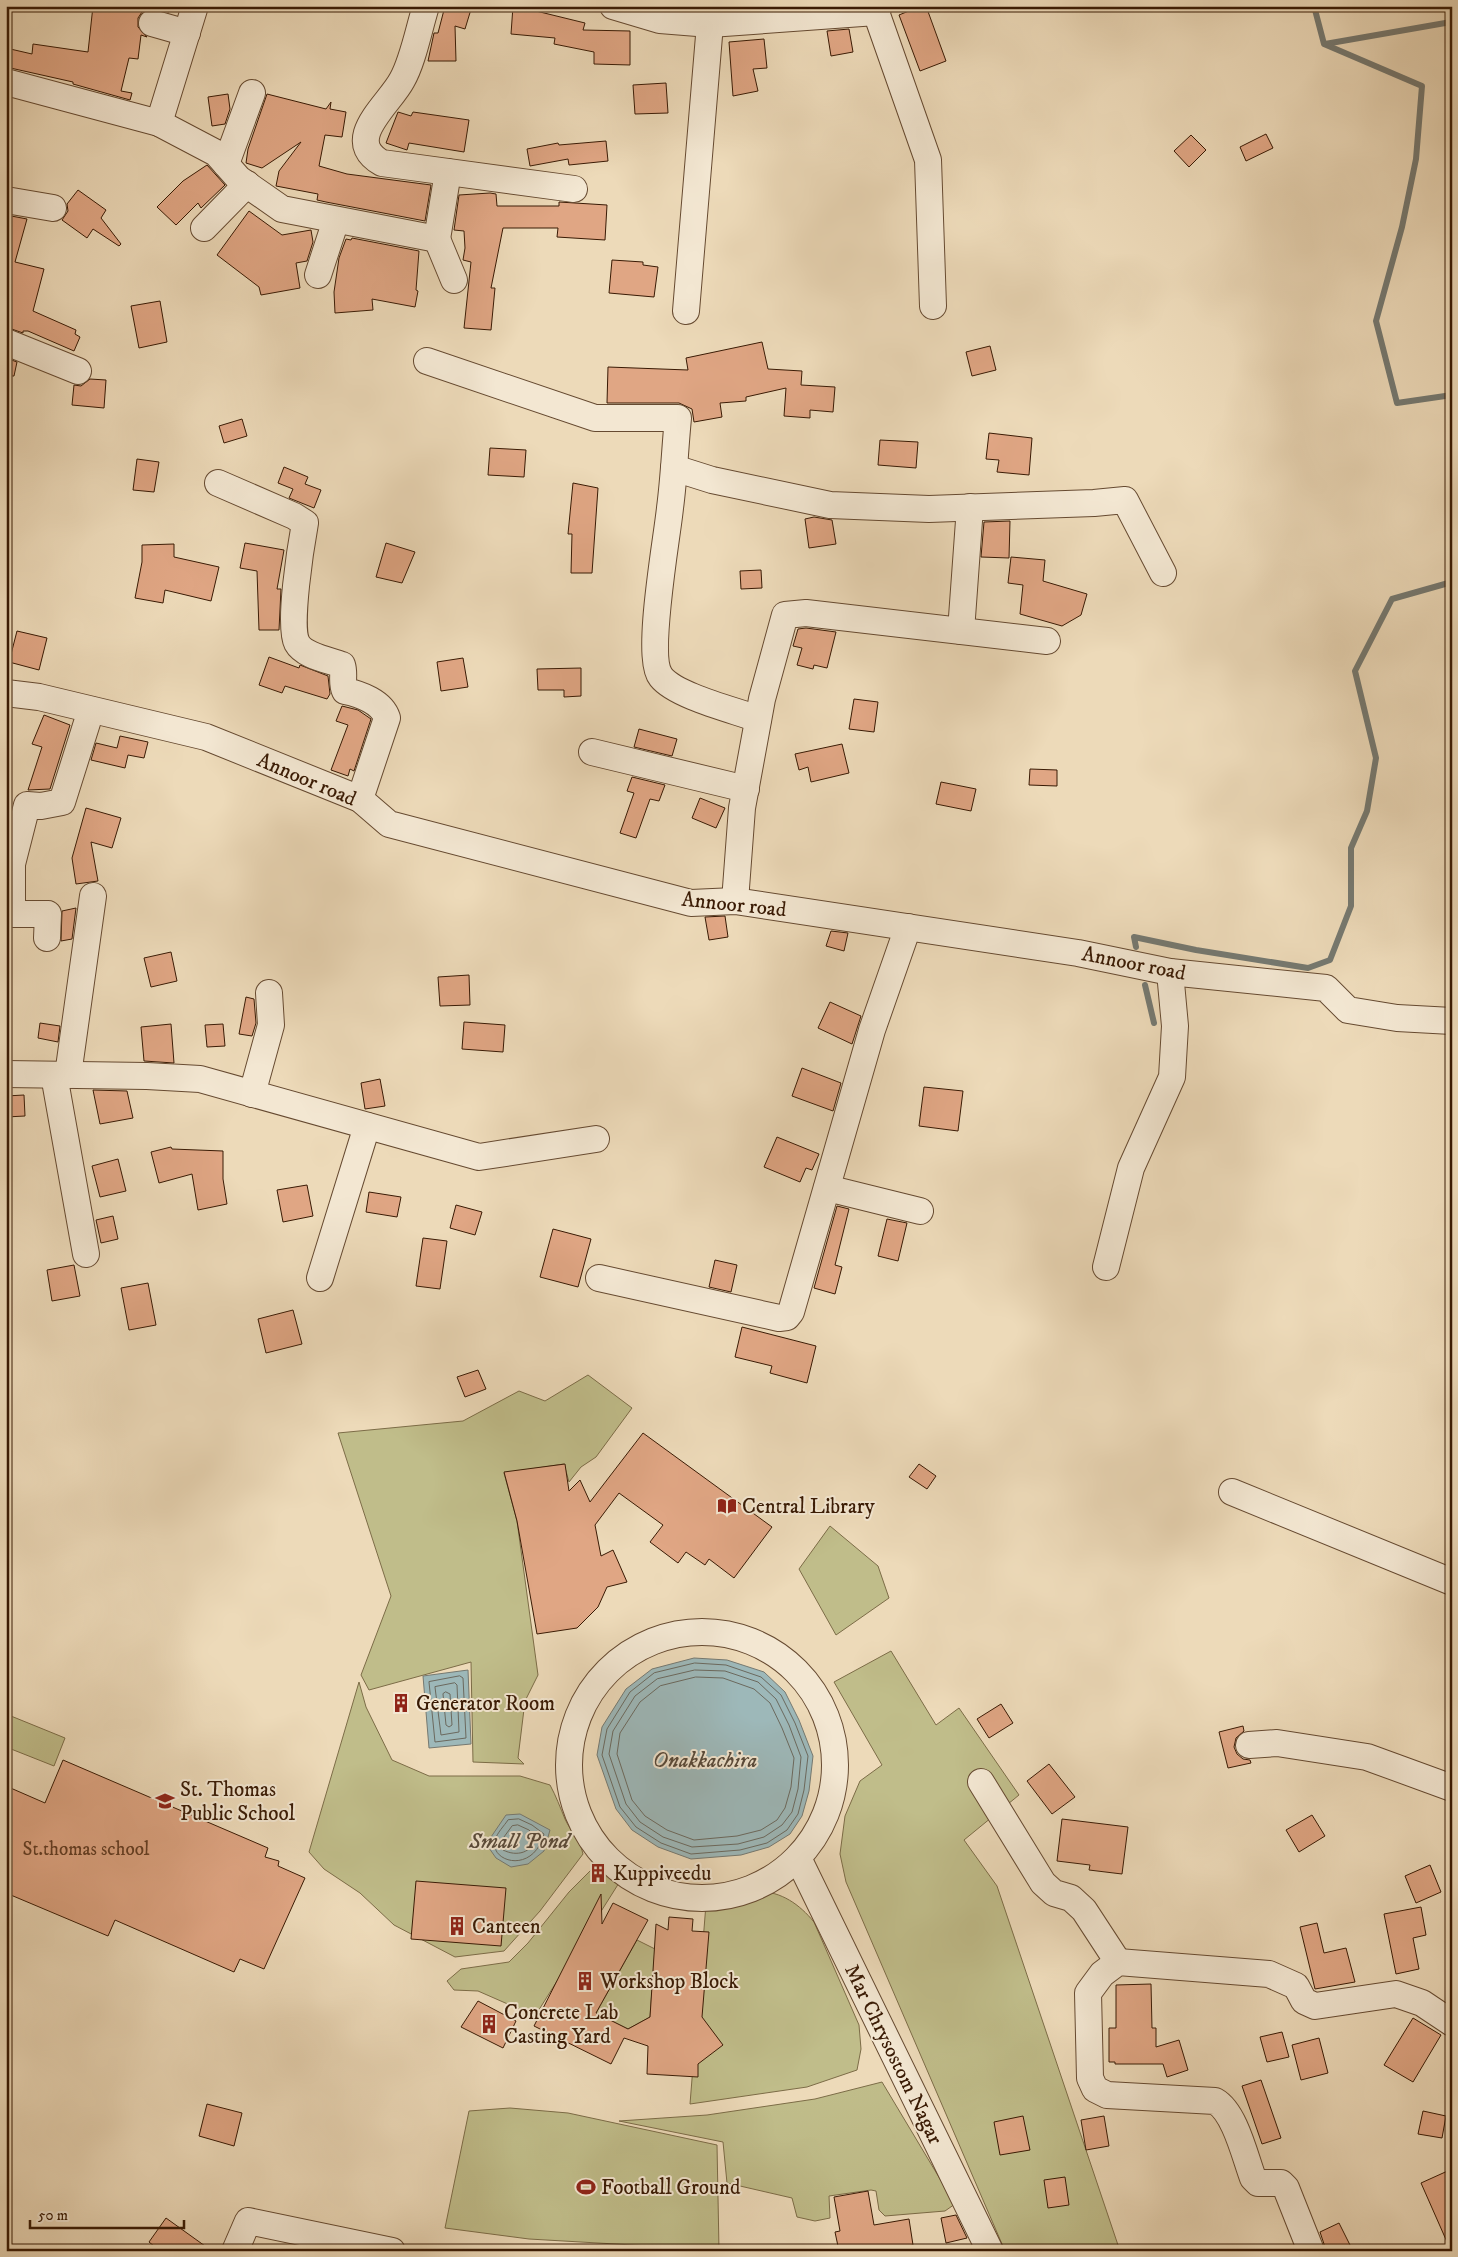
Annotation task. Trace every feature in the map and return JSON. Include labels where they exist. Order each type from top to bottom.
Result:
[{"type":"street","points":[[159,123],[195,6]]},
{"type":"street","points":[[426,6],[402,80],[368,130],[366,146],[370,156],[382,162],[574,189]]},
{"type":"street","points":[[613,6],[660,20],[710,24],[878,9],[928,160],[933,306]]},
{"type":"street","points":[[152,23],[187,33]]},
{"type":"street","points":[[686,311],[710,24]]},
{"type":"street","points":[[6,82],[159,123],[216,153],[247,184],[282,209],[438,240]]},
{"type":"street","points":[[226,164],[252,93]]},
{"type":"street","points":[[448,172],[438,240],[454,280]]},
{"type":"street","points":[[204,228],[247,184]]},
{"type":"street","points":[[6,200],[52,208]]},
{"type":"street","points":[[318,275],[336,220]]},
{"type":"street","points":[[6,342],[78,371]]},
{"type":"street","points":[[427,361],[595,418],[678,418],[674,468],[657,604],[656,656],[660,676],[671,688],[758,719]]},
{"type":"street","points":[[674,468],[712,480],[830,505],[929,509],[1094,504],[1125,500],[1163,573]]},
{"type":"street","points":[[218,483],[294,516],[305,523],[300,554],[294,631],[297,644],[308,653],[342,665],[344,671],[342,684],[345,691],[356,693],[380,706],[385,710],[387,718],[360,799]]},
{"type":"street","points":[[961,631],[970,507]]},
{"type":"street","points":[[735,902],[746,789],[758,719],[785,615],[806,613],[1047,641]]},
{"type":"street","name":"Annoor road","points":[[6,693],[38,697],[206,737],[360,799],[389,824],[691,903],[735,902],[1078,953],[1170,972],[1326,988],[1348,1010],[1397,1018],[1452,1021]]},
{"type":"street","points":[[47,938],[48,914],[12,914],[12,864],[27,805],[41,806],[62,802],[91,710]]},
{"type":"street","points":[[592,752],[746,789]]},
{"type":"street","points":[[86,1254],[61,1075],[93,896]]},
{"type":"street","points":[[599,1278],[779,1318],[787,1317],[827,1188],[872,1030],[908,927]]},
{"type":"street","points":[[1106,1266],[1131,1168],[1172,1077],[1175,1026],[1170,972]]},
{"type":"street","points":[[252,1094],[271,1025],[269,993]]},
{"type":"street","points":[[6,1074],[147,1076],[200,1079],[478,1157],[596,1139]]},
{"type":"street","points":[[320,1278],[367,1126]]},
{"type":"street","points":[[827,1188],[920,1210]]},
{"type":"street","points":[[1232,1492],[1452,1582]]},
{"type":"street","points":[[708,1632],[717,1633],[746,1639],[781,1657],[808,1684],[827,1716],[836,1754],[834,1792],[820,1827],[798,1858],[770,1880],[736,1894],[701,1898],[665,1894],[632,1879],[604,1857],[582,1825],[569,1787],[569,1748],[580,1710],[601,1677],[632,1651],[668,1636],[708,1632]]},
{"type":"street","points":[[1249,1745],[1277,1743],[1366,1757],[1452,1788]]},
{"type":"street","points":[[981,1782],[1043,1883],[1054,1893],[1071,1898],[1084,1910],[1118,1962]]},
{"type":"street","name":"Mar Chrysostom Nagar","points":[[798,1858],[990,2251]]},
{"type":"street","points":[[1311,2251],[1286,2188],[1281,2183],[1258,2183],[1252,2178],[1229,2114],[1221,2104],[1215,2101],[1108,2095],[1096,2089],[1090,2078],[1088,1994],[1102,1974],[1118,1962],[1269,1974],[1296,1986],[1304,2002],[1315,2006],[1396,1994],[1422,2003],[1452,2023]]},
{"type":"street","points":[[235,2251],[248,2221],[392,2251]]},
{"type":"shaded area","points":[[588,1375],[632,1408],[596,1457],[581,1467],[569,1482],[564,1464],[504,1473],[517,1521],[538,1675],[525,1701],[518,1758],[524,1764],[473,1762],[471,1662],[369,1690],[361,1675],[391,1596],[338,1433],[463,1421],[519,1391],[545,1401]]},
{"type":"shaded area","points":[[830,1526],[878,1566],[889,1598],[836,1635],[799,1569]]},
{"type":"shaded area","points":[[891,1651],[936,1725],[959,1708],[1019,1795],[964,1840],[997,1886],[1120,2251],[1005,2251],[846,1882],[840,1854],[845,1816],[860,1781],[882,1765],[834,1682]]},
{"type":"shaded area","points":[[359,1682],[366,1707],[392,1760],[429,1776],[520,1776],[550,1785],[565,1819],[580,1844],[583,1854],[540,1911],[504,1951],[455,1957],[394,1925],[360,1893],[324,1869],[309,1852]]},
{"type":"shaded area","points":[[6,1714],[65,1738],[54,1766],[6,1747]]},
{"type":"shaded area","points":[[604,1857],[624,1875],[535,2016],[478,1991],[454,1990],[447,1981],[461,1969],[509,1962],[528,1943],[569,1892]]},
{"type":"shaded area","points":[[758,1891],[775,1894],[789,1900],[814,1922],[859,2025],[861,2049],[857,2070],[807,2087],[690,2104],[706,1904]]},
{"type":"shaded area","points":[[637,1940],[655,1949],[650,2017],[628,2029],[596,2013]]},
{"type":"shaded area","points":[[882,2082],[955,2204],[945,2211],[885,2216],[879,2210],[876,2191],[871,2190],[829,2196],[830,2218],[815,2221],[797,2217],[792,2198],[727,2183],[723,2142],[619,2121],[707,2115],[815,2099]]},
{"type":"shaded area","name":"Football Ground","points":[[510,2108],[568,2113],[717,2145],[719,2250],[529,2239],[445,2228],[469,2111]]},
{"type":"water","name":"Onakkachira","points":[[694,1658],[727,1660],[764,1672],[785,1692],[799,1720],[813,1756],[809,1791],[802,1816],[790,1834],[769,1847],[741,1855],[691,1859],[658,1847],[632,1830],[616,1809],[597,1755],[602,1727],[626,1689],[652,1669]]},
{"type":"water","points":[[468,1670],[471,1744],[429,1748],[423,1676]]},
{"type":"water","name":"Small Pond","points":[[520,1814],[550,1830],[544,1851],[528,1864],[511,1867],[496,1858],[489,1848],[491,1837],[506,1815]]},
{"type":"building","points":[[93,6],[168,6],[169,12],[149,8],[142,12],[138,18],[138,27],[147,37],[141,35],[138,59],[129,58],[121,91],[132,93],[130,100],[73,84],[73,82],[6,67],[6,48],[32,54],[33,44],[88,52]]},
{"type":"building","points":[[445,6],[472,6],[465,29],[455,26],[456,61],[428,61],[434,33],[438,33]]},
{"type":"building","points":[[513,6],[536,6],[536,11],[585,23],[583,30],[630,31],[630,65],[594,64],[594,52],[554,44],[555,38],[511,34]]},
{"type":"building","points":[[921,6],[926,6],[946,61],[920,71],[899,15]]},
{"type":"building","points":[[849,29],[853,52],[831,56],[827,31]]},
{"type":"building","points":[[764,39],[767,68],[753,69],[758,91],[733,96],[729,42]]},
{"type":"building","points":[[666,83],[668,113],[635,114],[633,85]]},
{"type":"building","points":[[228,94],[230,109],[225,124],[212,126],[208,97]]},
{"type":"building","points":[[267,94],[326,109],[331,102],[330,109],[346,112],[342,137],[325,135],[319,166],[347,174],[431,185],[425,221],[317,200],[318,194],[276,186],[279,171],[301,142],[262,168],[246,163],[248,149]]},
{"type":"building","points":[[398,112],[411,116],[413,112],[469,120],[464,152],[409,143],[407,150],[386,143]]},
{"type":"building","points":[[1266,134],[1273,148],[1246,161],[1240,147]]},
{"type":"building","points":[[1191,135],[1206,150],[1189,167],[1174,151]]},
{"type":"building","points":[[606,141],[608,161],[569,165],[568,159],[530,166],[527,149],[558,143],[559,145]]},
{"type":"building","points":[[207,165],[225,185],[201,208],[198,203],[176,225],[157,207],[183,181]]},
{"type":"building","points":[[78,190],[106,210],[101,218],[121,244],[119,246],[93,229],[87,238],[62,220],[68,211],[67,204]]},
{"type":"building","points":[[496,194],[497,206],[559,206],[559,202],[607,205],[605,240],[557,237],[558,228],[503,228],[491,288],[495,288],[491,330],[464,328],[471,262],[463,260],[465,248],[464,231],[454,230],[459,195]]},
{"type":"building","points":[[249,211],[282,235],[311,230],[313,242],[307,261],[296,263],[300,288],[261,295],[259,287],[217,255]]},
{"type":"building","points":[[6,215],[27,219],[15,262],[44,269],[33,311],[76,330],[75,334],[80,337],[74,351],[28,331],[23,331],[23,333],[6,327]]},
{"type":"building","points":[[352,238],[419,251],[416,290],[418,291],[415,307],[372,299],[373,310],[335,313],[334,292],[339,258],[346,239],[351,240]]},
{"type":"building","points":[[612,260],[643,262],[643,265],[658,267],[654,297],[609,293]]},
{"type":"building","points":[[160,301],[167,342],[139,348],[131,306]]},
{"type":"building","points":[[762,342],[768,369],[802,371],[801,385],[835,387],[833,412],[810,410],[810,418],[784,416],[786,388],[746,397],[746,401],[720,403],[722,417],[694,422],[692,409],[679,403],[607,403],[608,367],[688,370],[686,358]]},
{"type":"building","points":[[990,346],[996,370],[972,376],[966,352]]},
{"type":"building","points":[[6,358],[17,362],[14,376],[6,376]]},
{"type":"building","points":[[90,379],[106,380],[104,408],[72,405],[74,385],[81,386]]},
{"type":"building","points":[[242,419],[247,436],[224,443],[219,426]]},
{"type":"building","points":[[989,433],[1032,438],[1029,475],[997,472],[999,460],[986,459]]},
{"type":"building","points":[[880,440],[918,442],[916,468],[878,465]]},
{"type":"building","points":[[490,448],[526,450],[524,477],[488,475]]},
{"type":"building","points":[[137,459],[159,462],[154,492],[133,490]]},
{"type":"building","points":[[284,467],[308,477],[305,484],[321,490],[314,508],[289,498],[293,489],[278,483]]},
{"type":"building","points":[[573,483],[598,488],[592,573],[571,573],[572,534],[568,534]]},
{"type":"building","points":[[814,517],[832,520],[836,544],[809,548],[805,519]]},
{"type":"building","points":[[1010,521],[1009,558],[981,557],[984,522]]},
{"type":"building","points":[[245,543],[284,550],[277,589],[281,589],[279,630],[259,630],[257,571],[240,568]]},
{"type":"building","points":[[386,543],[415,552],[402,583],[376,577]]},
{"type":"building","points":[[174,544],[174,557],[219,567],[211,601],[165,590],[163,603],[135,598],[142,562],[142,545]]},
{"type":"building","points":[[1011,557],[1045,560],[1043,581],[1087,594],[1081,615],[1062,626],[1020,614],[1023,585],[1008,583]]},
{"type":"building","points":[[761,570],[762,588],[741,589],[740,571]]},
{"type":"building","points":[[806,628],[836,632],[827,668],[814,665],[813,669],[797,665],[802,648],[793,646],[798,629]]},
{"type":"building","points":[[17,631],[47,638],[39,670],[9,662]]},
{"type":"building","points":[[269,657],[299,668],[300,665],[328,676],[330,694],[327,699],[285,686],[282,693],[259,685]]},
{"type":"building","points":[[463,658],[468,687],[441,691],[437,662]]},
{"type":"building","points":[[581,668],[581,696],[564,697],[564,690],[538,690],[537,669]]},
{"type":"building","points":[[854,699],[878,702],[874,732],[849,729]]},
{"type":"building","points":[[342,706],[358,710],[371,719],[354,771],[350,769],[348,776],[331,770],[348,725],[336,721]]},
{"type":"building","points":[[44,715],[70,725],[50,789],[28,790],[42,747],[32,744]]},
{"type":"building","points":[[639,729],[677,739],[672,756],[634,747]]},
{"type":"building","points":[[120,736],[148,742],[144,758],[128,755],[125,768],[91,760],[96,743],[117,748]]},
{"type":"building","points":[[842,744],[849,773],[811,782],[808,767],[799,770],[795,754]]},
{"type":"building","points":[[1030,769],[1057,770],[1057,786],[1029,785]]},
{"type":"building","points":[[632,777],[665,785],[659,801],[650,799],[636,838],[620,833],[634,793],[627,791]]},
{"type":"building","points":[[941,782],[976,789],[971,811],[936,804]]},
{"type":"building","points":[[700,798],[725,808],[716,828],[692,818]]},
{"type":"building","points":[[86,808],[121,818],[112,848],[91,842],[98,881],[76,884],[72,858]]},
{"type":"building","points":[[76,908],[72,939],[61,941],[62,911]]},
{"type":"building","points":[[725,916],[728,937],[709,940],[705,917]]},
{"type":"building","points":[[831,931],[848,933],[844,951],[826,946]]},
{"type":"building","points":[[171,952],[177,981],[151,987],[144,958]]},
{"type":"building","points":[[469,975],[470,1005],[440,1006],[438,977]]},
{"type":"building","points":[[246,997],[254,999],[256,1023],[252,1036],[239,1034]]},
{"type":"building","points":[[830,1002],[861,1016],[852,1044],[818,1028]]},
{"type":"building","points":[[464,1022],[505,1025],[503,1052],[462,1049]]},
{"type":"building","points":[[40,1023],[60,1026],[58,1042],[38,1038]]},
{"type":"building","points":[[171,1024],[174,1063],[144,1061],[141,1027]]},
{"type":"building","points":[[223,1024],[225,1046],[207,1047],[205,1025]]},
{"type":"building","points":[[802,1068],[841,1083],[833,1111],[792,1096]]},
{"type":"building","points":[[380,1079],[385,1106],[365,1109],[361,1083]]},
{"type":"building","points":[[924,1087],[963,1091],[958,1131],[919,1126]]},
{"type":"building","points":[[93,1090],[127,1091],[133,1118],[100,1124]]},
{"type":"building","points":[[24,1095],[25,1116],[6,1117],[6,1096]]},
{"type":"building","points":[[777,1137],[819,1154],[812,1170],[806,1168],[800,1182],[764,1167]]},
{"type":"building","points":[[171,1147],[172,1149],[223,1151],[223,1179],[227,1204],[198,1210],[192,1174],[159,1183],[151,1152]]},
{"type":"building","points":[[118,1159],[126,1191],[100,1197],[92,1166]]},
{"type":"building","points":[[307,1185],[313,1216],[283,1222],[277,1190]]},
{"type":"building","points":[[369,1192],[401,1197],[397,1217],[366,1212]]},
{"type":"building","points":[[456,1205],[482,1212],[475,1235],[450,1228]]},
{"type":"building","points":[[837,1206],[849,1209],[835,1265],[842,1267],[835,1294],[814,1288]]},
{"type":"building","points":[[113,1216],[118,1239],[101,1243],[96,1220]]},
{"type":"building","points":[[887,1219],[907,1223],[898,1261],[878,1256]]},
{"type":"building","points":[[553,1229],[591,1239],[578,1287],[540,1277]]},
{"type":"building","points":[[423,1238],[447,1241],[440,1289],[416,1286]]},
{"type":"building","points":[[715,1260],[737,1265],[731,1292],[709,1287]]},
{"type":"building","points":[[74,1265],[80,1296],[52,1301],[47,1270]]},
{"type":"building","points":[[148,1283],[156,1325],[129,1330],[121,1288]]},
{"type":"building","points":[[293,1310],[302,1344],[266,1353],[258,1319]]},
{"type":"building","points":[[742,1327],[816,1346],[807,1383],[770,1373],[772,1366],[735,1357]]},
{"type":"building","points":[[478,1370],[486,1389],[465,1397],[457,1377]]},
{"type":"building","points":[[643,1433],[772,1527],[734,1578],[709,1559],[705,1565],[686,1552],[678,1563],[650,1542],[663,1525],[619,1493],[595,1525],[601,1556],[613,1550],[627,1582],[607,1587],[598,1607],[577,1628],[537,1634],[517,1521],[504,1472],[565,1464],[569,1491],[580,1480],[590,1502]]},
{"type":"building","points":[[919,1464],[936,1476],[927,1489],[909,1477]]},
{"type":"building","points":[[1001,1704],[1013,1723],[989,1738],[977,1719]]},
{"type":"building","points":[[1243,1726],[1244,1731],[1236,1738],[1234,1747],[1237,1754],[1243,1759],[1250,1760],[1251,1763],[1228,1768],[1219,1732]]},
{"type":"building","points":[[63,1760],[268,1848],[265,1857],[279,1861],[278,1866],[305,1878],[264,1969],[240,1959],[234,1972],[115,1920],[108,1936],[6,1893],[6,1786],[45,1803]]},
{"type":"building","points":[[1049,1764],[1075,1797],[1052,1814],[1027,1781]]},
{"type":"building","points":[[1312,1815],[1325,1836],[1299,1852],[1286,1830]]},
{"type":"building","points":[[1062,1819],[1128,1827],[1122,1874],[1089,1870],[1090,1865],[1057,1861]]},
{"type":"building","points":[[1430,1865],[1441,1892],[1416,1903],[1405,1876]]},
{"type":"building","name":"Canteen","points":[[416,1881],[506,1888],[501,1946],[411,1939]]},
{"type":"building","name":"Workshop Block","points":[[601,1894],[602,1924],[613,1903],[648,1920],[596,2013],[628,2029],[650,2017],[656,1924],[668,1930],[669,1917],[693,1919],[692,1931],[709,1932],[702,2017],[723,2045],[698,2064],[698,2077],[647,2074],[648,2046],[624,2038],[611,2064],[534,2026]]},
{"type":"building","points":[[1421,1907],[1426,1935],[1413,1938],[1419,1969],[1396,1974],[1384,1914]]},
{"type":"building","points":[[1317,1923],[1324,1953],[1346,1948],[1355,1982],[1315,1989],[1300,1927]]},
{"type":"building","points":[[1151,1984],[1152,2028],[1156,2028],[1156,2047],[1179,2040],[1188,2070],[1167,2077],[1163,2064],[1115,2064],[1115,2062],[1109,2062],[1109,2028],[1116,2028],[1116,1985]]},
{"type":"building","name":"Concrete Lab Casting Yard","points":[[478,2001],[516,2021],[503,2048],[461,2027]]},
{"type":"building","points":[[1413,2018],[1441,2035],[1413,2082],[1384,2065]]},
{"type":"building","points":[[1282,2032],[1289,2057],[1267,2062],[1260,2037]]},
{"type":"building","points":[[1319,2038],[1328,2073],[1301,2080],[1292,2045]]},
{"type":"building","points":[[1261,2080],[1281,2138],[1262,2144],[1242,2086]]},
{"type":"building","points":[[207,2104],[242,2113],[234,2146],[199,2136]]},
{"type":"building","points":[[1423,2111],[1446,2116],[1442,2138],[1418,2134]]},
{"type":"building","points":[[1023,2116],[1030,2150],[1000,2155],[994,2122]]},
{"type":"building","points":[[1104,2116],[1109,2146],[1086,2150],[1081,2120]]},
{"type":"building","points":[[1452,2169],[1452,2251],[1451,2251],[1421,2183]]},
{"type":"building","points":[[1065,2177],[1069,2205],[1048,2208],[1044,2180]]},
{"type":"building","points":[[868,2191],[874,2225],[909,2219],[913,2245],[879,2251],[839,2251],[835,2232],[840,2231],[834,2197]]},
{"type":"building","points":[[956,2215],[967,2238],[946,2243],[941,2218]]},
{"type":"building","points":[[166,2218],[212,2251],[160,2251],[149,2242]]},
{"type":"building","points":[[1339,2223],[1353,2251],[1326,2250],[1320,2232]]},
{"type":"waterway","points":[[1314,6],[1324,44],[1422,86],[1416,159],[1402,227],[1376,321],[1397,403],[1452,395]]},
{"type":"waterway","points":[[1325,44],[1451,22],[1450,6]]},
{"type":"waterway","points":[[1136,947],[1134,937],[1196,950],[1308,968],[1330,960],[1351,906],[1351,848],[1367,811],[1376,758],[1355,671],[1392,599],[1452,582]]},
{"type":"waterway","points":[[1145,985],[1154,1023]]},
{"type":"place","name":"Central Library","points":[[727,1506]]},
{"type":"place","name":"Generator Room","points":[[401,1703]]},
{"type":"place","name":"St. Thomas Public School","points":[[165,1801]]},
{"type":"place","name":"Kuppiveedu","points":[[598,1873]]},
{"type":"place","name":"Canteen","points":[[457,1926]]},
{"type":"place","name":"Workshop Block","points":[[585,1981]]},
{"type":"place","name":"Concrete Lab Casting Yard","points":[[489,2024]]},
{"type":"place","name":"Football Ground","points":[[586,2187]]}]
